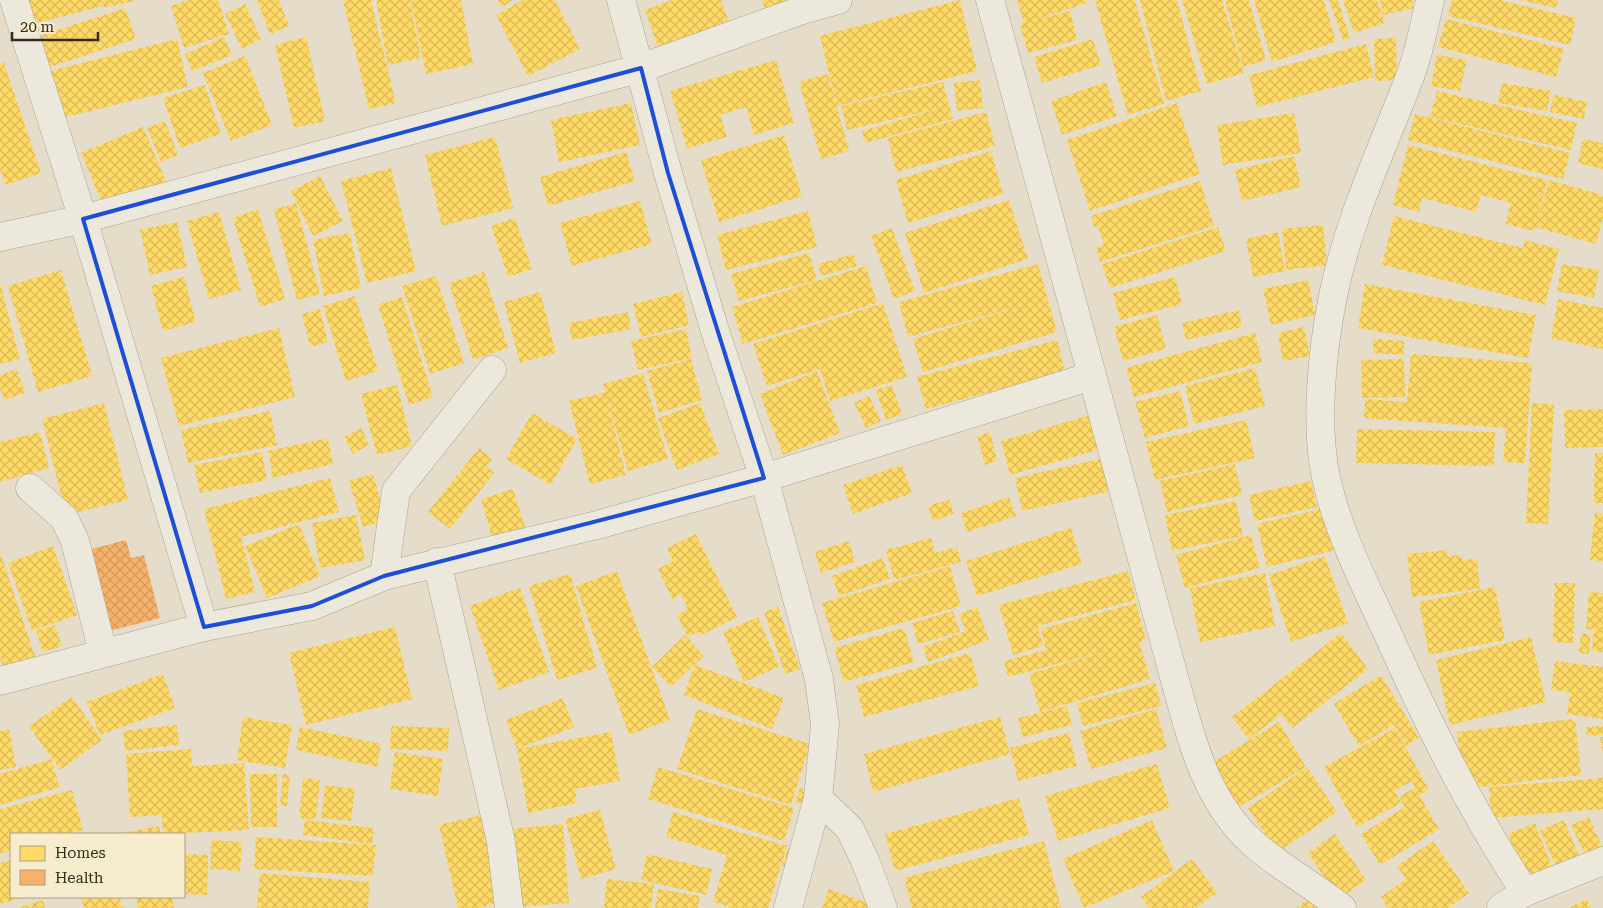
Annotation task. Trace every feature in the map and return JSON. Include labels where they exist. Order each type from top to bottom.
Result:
[{"type":"street","points":[[14,0],[83,219],[204,626]]},
{"type":"street","points":[[621,0],[641,68],[670,182],[715,331],[764,478],[819,679],[825,726],[818,798],[788,908]]},
{"type":"street","points":[[0,238],[83,219],[641,68],[802,10],[838,0]]},
{"type":"street","points":[[990,0],[1176,684],[1203,774],[1226,812],[1253,844],[1293,876],[1342,908]]},
{"type":"street","points":[[1430,0],[1410,76],[1356,209],[1333,297],[1324,365],[1321,427],[1327,482],[1362,576],[1455,775],[1493,843],[1525,892]]},
{"type":"street","points":[[384,576],[396,491],[492,370]]},
{"type":"street","points":[[0,682],[204,626],[312,606],[384,576],[597,524],[764,478],[1092,376]]},
{"type":"street","points":[[30,488],[64,518],[75,541],[104,653]]},
{"type":"street","points":[[437,562],[501,842],[509,908]]},
{"type":"street","points":[[818,798],[850,829],[883,908]]},
{"type":"street","points":[[1501,908],[1525,892],[1603,861]]},
{"type":"highlighted area","points":[[641,68],[668,173],[764,478],[384,576],[312,606],[204,627],[83,219]]},
{"type":"building: Homes","points":[[27,0],[101,0],[103,6],[33,24]]},
{"type":"building: Homes","points":[[102,0],[134,0],[134,1],[104,8]]},
{"type":"building: Homes","points":[[189,0],[218,0],[229,34],[184,48],[171,6]]},
{"type":"building: Homes","points":[[257,0],[279,0],[289,26],[270,34]]},
{"type":"building: Homes","points":[[343,0],[371,0],[396,103],[369,109]]},
{"type":"building: Homes","points":[[376,0],[410,0],[421,58],[388,65]]},
{"type":"building: Homes","points":[[411,0],[461,0],[473,64],[426,74]]},
{"type":"building: Homes","points":[[497,0],[513,0],[502,7]]},
{"type":"building: Homes","points":[[523,0],[555,0],[580,49],[528,76],[496,15]]},
{"type":"building: Homes","points":[[672,0],[721,0],[732,30],[661,55],[645,10]]},
{"type":"building: Homes","points":[[762,0],[801,0],[766,12]]},
{"type":"building: Homes","points":[[960,0],[977,71],[837,106],[820,36]]},
{"type":"building: Homes","points":[[1017,0],[1086,0],[1087,3],[1034,20],[1070,11],[1077,40],[1028,53],[1020,25],[1024,23]]},
{"type":"building: Homes","points":[[1095,0],[1135,0],[1164,104],[1128,115]]},
{"type":"building: Homes","points":[[1140,0],[1177,0],[1201,91],[1166,101]]},
{"type":"building: Homes","points":[[1182,0],[1222,0],[1244,73],[1207,84]]},
{"type":"building: Homes","points":[[1225,0],[1249,0],[1266,60],[1243,67]]},
{"type":"building: Homes","points":[[1254,0],[1324,0],[1336,42],[1272,62]]},
{"type":"building: Homes","points":[[1329,0],[1338,0],[1350,38],[1343,40]]},
{"type":"building: Homes","points":[[1343,0],[1377,0],[1385,23],[1354,33]]},
{"type":"building: Homes","points":[[1380,0],[1412,0],[1414,8],[1383,15]]},
{"type":"building: Homes","points":[[1452,0],[1500,0],[1576,18],[1570,45],[1448,16]]},
{"type":"building: Homes","points":[[1519,0],[1558,0],[1556,8]]},
{"type":"building: Homes","points":[[245,4],[261,39],[242,49],[225,14]]},
{"type":"building: Homes","points":[[125,8],[136,39],[46,68],[36,37]]},
{"type":"building: Homes","points":[[1446,19],[1564,49],[1556,77],[1438,47]]},
{"type":"building: Homes","points":[[224,37],[232,55],[192,71],[185,54]]},
{"type":"building: Homes","points":[[306,37],[325,121],[294,128],[275,45]]},
{"type":"building: Homes","points":[[1396,38],[1397,80],[1375,81],[1374,39]]},
{"type":"building: Homes","points":[[177,39],[188,87],[58,119],[46,72]]},
{"type":"building: Homes","points":[[1093,39],[1101,65],[1042,83],[1034,57]]},
{"type":"building: Homes","points":[[1366,44],[1374,77],[1257,107],[1249,75]]},
{"type":"building: Homes","points":[[1437,55],[1467,60],[1460,91],[1431,86]]},
{"type":"building: Homes","points":[[245,56],[272,125],[231,141],[203,73]]},
{"type":"building: Homes","points":[[776,60],[794,123],[754,135],[746,107],[720,115],[727,137],[687,148],[670,91]]},
{"type":"building: Homes","points":[[4,63],[41,173],[6,185],[0,169],[0,64]]},
{"type":"building: Homes","points":[[828,74],[849,151],[821,159],[799,82]]},
{"type":"building: Homes","points":[[980,80],[983,108],[957,111],[954,83]]},
{"type":"building: Homes","points":[[943,82],[953,119],[865,143],[862,131],[941,108],[847,130],[841,106]]},
{"type":"building: Homes","points":[[1106,82],[1117,116],[1062,135],[1051,101]]},
{"type":"building: Homes","points":[[1502,83],[1551,91],[1547,111],[1498,103]]},
{"type":"building: Homes","points":[[205,85],[221,134],[180,148],[163,98]]},
{"type":"building: Homes","points":[[1437,91],[1577,123],[1571,150],[1430,117]]},
{"type":"building: Homes","points":[[1554,95],[1587,102],[1584,119],[1550,112]]},
{"type":"building: Homes","points":[[631,103],[640,145],[559,162],[551,120]]},
{"type":"building: Homes","points":[[1177,103],[1200,174],[1090,211],[1067,140]]},
{"type":"building: Homes","points":[[986,112],[995,146],[896,172],[888,138]]},
{"type":"building: Homes","points":[[1294,113],[1301,153],[1223,165],[1217,125]]},
{"type":"building: Homes","points":[[1415,114],[1570,153],[1563,179],[1408,140]]},
{"type":"building: Homes","points":[[165,121],[178,155],[161,162],[147,128]]},
{"type":"building: Homes","points":[[143,127],[166,181],[104,207],[81,153]]},
{"type":"building: Homes","points":[[784,135],[802,196],[719,222],[701,160]]},
{"type":"building: Homes","points":[[495,137],[513,208],[442,226],[425,155]]},
{"type":"building: Homes","points":[[1583,139],[1603,143],[1603,169],[1578,163]]},
{"type":"building: Homes","points":[[1408,145],[1547,180],[1539,216],[1549,180],[1603,195],[1603,218],[1596,244],[1535,227],[1534,231],[1505,224],[1511,203],[1481,195],[1476,212],[1422,198],[1419,212],[1393,205]]},
{"type":"building: Homes","points":[[991,151],[1003,194],[908,223],[896,180]]},
{"type":"building: Homes","points":[[626,152],[635,181],[548,206],[540,177]]},
{"type":"building: Homes","points":[[1294,156],[1301,187],[1242,201],[1235,170]]},
{"type":"building: Homes","points":[[391,168],[416,271],[367,283],[341,181]]},
{"type":"building: Homes","points":[[320,176],[343,221],[313,236],[291,191]]},
{"type":"building: Homes","points":[[1200,181],[1214,226],[1100,262],[1096,248],[1104,245],[1098,226],[1094,227],[1091,216]]},
{"type":"building: Homes","points":[[1009,200],[1028,259],[924,293],[905,233]]},
{"type":"building: Homes","points":[[640,201],[652,244],[572,266],[560,223]]},
{"type":"building: Homes","points":[[296,203],[320,294],[297,300],[274,210]]},
{"type":"building: Homes","points":[[258,209],[285,299],[260,307],[233,218]]},
{"type":"building: Homes","points":[[808,211],[817,247],[726,270],[717,235]]},
{"type":"building: Homes","points":[[219,212],[241,290],[209,299],[187,221]]},
{"type":"building: Homes","points":[[1394,216],[1523,248],[1524,240],[1559,249],[1545,305],[1382,265]]},
{"type":"building: Homes","points":[[515,218],[532,269],[508,277],[491,226]]},
{"type":"building: Homes","points":[[177,222],[187,267],[150,275],[140,230]]},
{"type":"building: Homes","points":[[1323,225],[1327,265],[1286,270],[1282,229]]},
{"type":"building: Homes","points":[[1218,227],[1226,251],[1110,288],[1102,264]]},
{"type":"building: Homes","points":[[892,228],[915,291],[894,299],[871,236]]},
{"type":"building: Homes","points":[[1278,232],[1285,271],[1253,277],[1246,239]]},
{"type":"building: Homes","points":[[350,233],[361,288],[324,296],[313,240]]},
{"type":"building: Homes","points":[[809,253],[817,280],[739,301],[731,274]]},
{"type":"building: Homes","points":[[854,254],[857,266],[821,276],[818,264]]},
{"type":"building: Homes","points":[[1038,264],[1057,332],[923,372],[913,339],[1024,305],[908,337],[899,302]]},
{"type":"building: Homes","points":[[1562,264],[1599,270],[1594,298],[1557,291]]},
{"type":"building: Homes","points":[[866,266],[877,303],[743,344],[732,307]]},
{"type":"building: Homes","points":[[61,270],[92,376],[38,392],[8,286]]},
{"type":"building: Homes","points":[[484,272],[508,348],[473,360],[449,283]]},
{"type":"building: Homes","points":[[436,276],[464,363],[430,374],[402,286]]},
{"type":"building: Homes","points":[[184,277],[196,322],[163,331],[151,286]]},
{"type":"building: Homes","points":[[1175,277],[1182,304],[1120,320],[1113,293]]},
{"type":"building: Homes","points":[[1308,280],[1315,315],[1271,325],[1263,289]]},
{"type":"building: Homes","points":[[0,283],[20,359],[0,364]]},
{"type":"building: Homes","points":[[1365,284],[1536,315],[1528,358],[1358,328]]},
{"type":"building: Homes","points":[[540,292],[556,353],[520,363],[504,302]]},
{"type":"building: Homes","points":[[682,292],[689,325],[641,337],[633,304]]},
{"type":"building: Homes","points":[[355,296],[378,371],[346,381],[323,306]]},
{"type":"building: Homes","points":[[402,297],[433,397],[409,405],[378,305]]},
{"type":"building: Homes","points":[[1558,299],[1603,308],[1603,349],[1551,338]]},
{"type":"building: Homes","points":[[883,303],[907,377],[830,401],[820,369],[767,386],[753,344]]},
{"type":"building: Homes","points":[[320,309],[328,342],[310,347],[302,314]]},
{"type":"building: Homes","points":[[1239,310],[1242,327],[1186,340],[1182,323]]},
{"type":"building: Homes","points":[[628,312],[631,329],[572,340],[569,323]]},
{"type":"building: Homes","points":[[1157,315],[1166,349],[1123,361],[1114,327]]},
{"type":"building: Homes","points":[[1304,327],[1310,356],[1283,361],[1278,333]]},
{"type":"building: Homes","points":[[279,328],[295,397],[179,426],[161,358]]},
{"type":"building: Homes","points":[[686,329],[692,358],[638,370],[631,341]]},
{"type":"building: Homes","points":[[1255,333],[1262,362],[1134,397],[1126,368]]},
{"type":"building: Homes","points":[[1373,339],[1404,341],[1403,355],[1373,353]]},
{"type":"building: Homes","points":[[1057,340],[1065,372],[926,409],[917,377]]},
{"type":"building: Homes","points":[[1411,354],[1532,363],[1525,463],[1503,462],[1506,428],[1364,418],[1365,399],[1407,402]]},
{"type":"building: Homes","points":[[691,359],[702,400],[659,413],[647,371]]},
{"type":"building: Homes","points":[[1404,359],[1405,397],[1362,398],[1361,360]]},
{"type":"building: Homes","points":[[1255,368],[1265,406],[1194,424],[1185,386]]},
{"type":"building: Homes","points":[[17,369],[25,393],[4,400],[0,388],[0,375]]},
{"type":"building: Homes","points":[[817,371],[840,433],[783,455],[760,394]]},
{"type":"building: Homes","points":[[643,373],[668,459],[628,471],[607,400],[626,475],[590,484],[569,401],[606,392],[603,384]]},
{"type":"building: Homes","points":[[397,385],[412,446],[377,455],[361,394]]},
{"type":"building: Homes","points":[[892,385],[902,414],[886,420],[876,390]]},
{"type":"building: Homes","points":[[1180,391],[1189,426],[1145,438],[1135,402]]},
{"type":"building: Homes","points":[[869,396],[881,421],[866,428],[854,403]]},
{"type":"building: Homes","points":[[104,403],[128,500],[66,515],[42,419]]},
{"type":"building: Homes","points":[[700,403],[719,454],[677,470],[658,418]]},
{"type":"building: Homes","points":[[1532,403],[1554,404],[1548,524],[1526,523]]},
{"type":"building: Homes","points":[[1603,409],[1603,447],[1565,448],[1564,410]]},
{"type":"building: Homes","points":[[270,411],[277,445],[188,463],[181,430]]},
{"type":"building: Homes","points":[[532,413],[577,439],[551,485],[506,459]]},
{"type":"building: Homes","points":[[1094,414],[1104,448],[1010,475],[1001,441]]},
{"type":"building: Homes","points":[[1246,420],[1255,458],[1155,480],[1146,442]]},
{"type":"building: Homes","points":[[361,428],[369,445],[353,454],[344,437]]},
{"type":"building: Homes","points":[[1357,429],[1495,432],[1494,466],[1356,463]]},
{"type":"building: Homes","points":[[40,432],[49,468],[0,482],[0,442]]},
{"type":"building: Homes","points":[[990,432],[997,461],[985,465],[977,436]]},
{"type":"building: Homes","points":[[328,438],[333,464],[273,478],[268,451]]},
{"type":"building: Homes","points":[[479,448],[492,459],[486,466],[494,473],[450,529],[428,512]]},
{"type":"building: Homes","points":[[262,452],[267,480],[200,493],[194,465]]},
{"type":"building: Homes","points":[[1595,453],[1603,453],[1603,503],[1594,503]]},
{"type":"building: Homes","points":[[1105,458],[1112,491],[1022,511],[1015,478]]},
{"type":"building: Homes","points":[[1235,464],[1242,495],[1167,512],[1160,481]]},
{"type":"building: Homes","points":[[902,465],[912,493],[853,514],[843,485]]},
{"type":"building: Homes","points":[[373,474],[386,520],[363,527],[349,481]]},
{"type":"building: Homes","points":[[330,478],[339,512],[241,537],[255,592],[226,599],[204,509]]},
{"type":"building: Homes","points":[[1311,481],[1317,507],[1255,521],[1249,495]]},
{"type":"building: Homes","points":[[513,489],[525,527],[492,537],[481,499]]},
{"type":"building: Homes","points":[[1009,497],[1016,516],[967,532],[961,513]]},
{"type":"building: Homes","points":[[949,499],[954,514],[933,521],[928,506]]},
{"type":"building: Homes","points":[[1236,501],[1243,536],[1172,551],[1165,515]]},
{"type":"building: Homes","points":[[1325,508],[1336,550],[1267,567],[1257,524]]},
{"type":"building: Homes","points":[[1595,513],[1603,514],[1603,561],[1590,560]]},
{"type":"building: Homes","points":[[356,515],[365,560],[320,568],[312,523]]},
{"type":"building: Homes","points":[[299,524],[320,576],[267,598],[245,546]]},
{"type":"building: Homes","points":[[1071,528],[1082,564],[977,596],[966,561]]},
{"type":"building: Homes","points":[[696,534],[737,617],[700,636],[698,632],[688,637],[677,615],[688,609],[681,594],[672,599],[658,569],[673,561],[667,548]]},
{"type":"building: Homes","points":[[1251,535],[1260,568],[1185,588],[1176,555]]},
{"type":"building: Homes","points":[[931,538],[935,553],[957,547],[961,562],[894,580],[886,550]]},
{"type":"building: Homes","points":[[849,541],[855,562],[821,573],[815,552]]},
{"type":"building: Homes","points":[[53,546],[77,615],[32,631],[8,563]]},
{"type":"building: Homes","points":[[1447,550],[1447,556],[1461,555],[1462,560],[1477,559],[1480,589],[1412,597],[1407,554]]},
{"type":"building: Homes","points":[[0,552],[36,659],[4,670],[0,657]]},
{"type":"building: Homes","points":[[1325,556],[1348,623],[1291,642],[1269,575]]},
{"type":"building: Homes","points":[[883,558],[890,579],[839,596],[832,576]]},
{"type":"building: Homes","points":[[950,566],[961,606],[834,642],[822,603]]},
{"type":"building: Homes","points":[[617,571],[670,720],[629,735],[576,586]]},
{"type":"building: Homes","points":[[1128,571],[1136,600],[1038,626],[1043,646],[1013,655],[999,605]]},
{"type":"building: Homes","points":[[1265,573],[1275,626],[1200,642],[1190,588]]},
{"type":"building: Homes","points":[[570,574],[597,668],[557,680],[529,586]]},
{"type":"building: Homes","points":[[1555,583],[1575,583],[1573,643],[1553,642]]},
{"type":"building: Homes","points":[[1495,587],[1505,640],[1429,655],[1419,602]]},
{"type":"building: Homes","points":[[520,588],[549,672],[499,690],[470,606]]},
{"type":"building: Homes","points":[[1589,592],[1603,593],[1603,652],[1592,651],[1594,630],[1586,629]]},
{"type":"building: Homes","points":[[1136,603],[1146,640],[1139,642],[1150,679],[1040,712],[1029,674],[1106,651],[1008,677],[1004,661],[1046,650],[1041,629]]},
{"type":"building: Homes","points":[[778,607],[800,669],[785,674],[764,612]]},
{"type":"building: Homes","points":[[977,607],[989,640],[928,662],[923,647],[966,631],[959,614]]},
{"type":"building: Homes","points":[[953,611],[960,632],[918,644],[912,623]]},
{"type":"building: Homes","points":[[758,617],[779,667],[744,682],[723,632]]},
{"type":"building: Homes","points":[[55,625],[62,646],[43,652],[36,631]]},
{"type":"building: Homes","points":[[395,627],[412,699],[306,725],[289,653]]},
{"type":"building: Homes","points":[[904,628],[914,662],[844,682],[834,648]]},
{"type":"building: Homes","points":[[1341,633],[1368,669],[1292,728],[1281,714],[1249,739],[1232,717]]},
{"type":"building: Homes","points":[[1581,633],[1591,635],[1589,654],[1579,653]]},
{"type":"building: Homes","points":[[685,635],[704,656],[671,687],[652,667]]},
{"type":"building: Homes","points":[[1531,637],[1546,702],[1450,725],[1436,660]]},
{"type":"building: Homes","points":[[970,653],[979,686],[864,717],[856,685]]},
{"type":"building: Homes","points":[[1555,661],[1603,667],[1603,719],[1567,714],[1570,692],[1551,690]]},
{"type":"building: Homes","points":[[695,665],[784,698],[772,729],[684,695]]},
{"type":"building: Homes","points":[[163,674],[175,708],[100,735],[87,702]]},
{"type":"building: Homes","points":[[1381,675],[1419,738],[1406,746],[1394,725],[1359,746],[1334,704]]},
{"type":"building: Homes","points":[[1155,683],[1161,706],[1083,726],[1077,703]]},
{"type":"building: Homes","points":[[72,697],[102,740],[60,770],[29,726]]},
{"type":"building: Homes","points":[[563,698],[574,727],[517,749],[506,720]]},
{"type":"building: Homes","points":[[1067,706],[1072,725],[1023,737],[1018,718]]},
{"type":"building: Homes","points":[[697,709],[810,744],[791,805],[677,769]]},
{"type":"building: Homes","points":[[1156,709],[1167,748],[1091,769],[1080,731]]},
{"type":"building: Homes","points":[[243,717],[292,725],[285,768],[237,760]]},
{"type":"building: Homes","points":[[1000,717],[1010,754],[873,792],[864,754]]},
{"type":"building: Homes","points":[[1575,719],[1581,775],[1463,789],[1457,732]]},
{"type":"building: Homes","points":[[1279,722],[1306,767],[1239,807],[1212,763]]},
{"type":"building: Homes","points":[[177,725],[179,745],[125,751],[123,731]]},
{"type":"building: Homes","points":[[391,726],[449,728],[448,751],[390,749]]},
{"type":"building: Homes","points":[[1603,726],[1603,735],[1587,736],[1586,727]]},
{"type":"building: Homes","points":[[300,727],[381,744],[377,767],[296,750]]},
{"type":"building: Homes","points":[[1395,728],[1429,790],[1419,795],[1439,829],[1380,865],[1361,834],[1405,807],[1399,797],[1415,787],[1412,781],[1395,791],[1401,803],[1357,827],[1324,767]]},
{"type":"building: Homes","points":[[9,729],[16,767],[0,770],[0,731]]},
{"type":"building: Homes","points":[[611,732],[620,781],[575,789],[577,803],[528,813],[517,749]]},
{"type":"building: Homes","points":[[1069,733],[1077,766],[1018,781],[1010,748]]},
{"type":"building: Homes","points":[[1600,737],[1603,737],[1603,751],[1602,751]]},
{"type":"building: Homes","points":[[191,749],[192,766],[244,763],[249,830],[163,833],[162,815],[130,817],[126,754]]},
{"type":"building: Homes","points":[[395,752],[443,759],[438,796],[390,789]]},
{"type":"building: Homes","points":[[51,759],[60,787],[0,805],[0,774]]},
{"type":"building: Homes","points":[[1157,764],[1170,808],[1058,841],[1045,796]]},
{"type":"building: Homes","points":[[658,767],[794,808],[784,841],[648,799]]},
{"type":"building: Homes","points":[[1307,767],[1337,812],[1277,853],[1248,808]]},
{"type":"building: Homes","points":[[250,774],[277,774],[277,827],[251,827]]},
{"type":"building: Homes","points":[[283,774],[290,775],[287,806],[280,805]]},
{"type":"building: Homes","points":[[303,778],[320,780],[316,820],[299,818]]},
{"type":"building: Homes","points":[[1603,778],[1603,809],[1491,818],[1489,787]]},
{"type":"building: Homes","points":[[325,785],[355,789],[351,821],[321,818]]},
{"type":"building: Homes","points":[[800,788],[809,790],[805,805],[795,802]]},
{"type":"building: Homes","points":[[72,790],[83,830],[71,833],[10,833],[10,850],[0,854],[0,809]]},
{"type":"building: Homes","points":[[1019,798],[1029,835],[895,871],[885,834]]},
{"type":"building: Homes","points":[[600,810],[616,869],[581,879],[565,819]]},
{"type":"building: Homes","points":[[673,812],[787,846],[768,908],[728,908],[728,906],[713,902],[727,855],[666,837]]},
{"type":"building: Homes","points":[[486,814],[506,901],[479,908],[458,908],[439,825]]},
{"type":"building: Homes","points":[[1589,817],[1603,849],[1586,857],[1571,825]]},
{"type":"building: Homes","points":[[305,820],[374,828],[372,844],[303,835]]},
{"type":"building: Homes","points":[[1152,820],[1174,871],[1084,908],[1063,859]]},
{"type":"building: Homes","points":[[1564,820],[1583,865],[1560,876],[1540,830]]},
{"type":"building: Homes","points":[[1535,823],[1552,867],[1525,878],[1508,834]]},
{"type":"building: Homes","points":[[563,824],[569,903],[517,907],[511,829]]},
{"type":"building: Homes","points":[[159,826],[161,833],[122,833]]},
{"type":"building: Homes","points":[[1335,834],[1366,880],[1339,899],[1308,853]]},
{"type":"building: Homes","points":[[256,837],[376,845],[373,876],[254,869]]},
{"type":"building: Homes","points":[[212,840],[242,842],[240,871],[210,869]]},
{"type":"building: Homes","points":[[1044,841],[1061,908],[912,908],[904,878]]},
{"type":"building: Homes","points":[[1433,841],[1469,893],[1448,908],[1388,908],[1381,897],[1406,879],[1397,866]]},
{"type":"building: Homes","points":[[788,848],[801,852],[796,870],[782,866]]},
{"type":"building: Homes","points":[[185,854],[208,855],[207,895],[185,894]]},
{"type":"building: Homes","points":[[647,854],[712,869],[706,895],[641,880]]},
{"type":"building: Homes","points":[[1192,859],[1217,893],[1196,908],[1149,908],[1141,897]]},
{"type":"building: Homes","points":[[10,860],[10,898],[21,898],[0,904],[0,863]]},
{"type":"building: Homes","points":[[260,873],[370,882],[368,908],[257,908]]},
{"type":"building: Homes","points":[[607,879],[654,884],[651,908],[604,908]]},
{"type":"building: Homes","points":[[658,889],[700,896],[698,908],[655,908]]},
{"type":"building: Homes","points":[[829,889],[873,905],[872,908],[822,908]]},
{"type":"building: Homes","points":[[1314,895],[1324,908],[1296,908]]},
{"type":"building: Homes","points":[[81,898],[119,898],[123,908],[84,908]]},
{"type":"building: Homes","points":[[136,898],[172,898],[174,908],[138,908]]},
{"type":"building: Homes","points":[[1587,899],[1591,908],[1568,908]]},
{"type":"building: Homes","points":[[43,900],[45,908],[17,908]]},
{"type":"building: Health","points":[[126,540],[131,558],[144,555],[160,618],[109,631],[88,550]]}]
